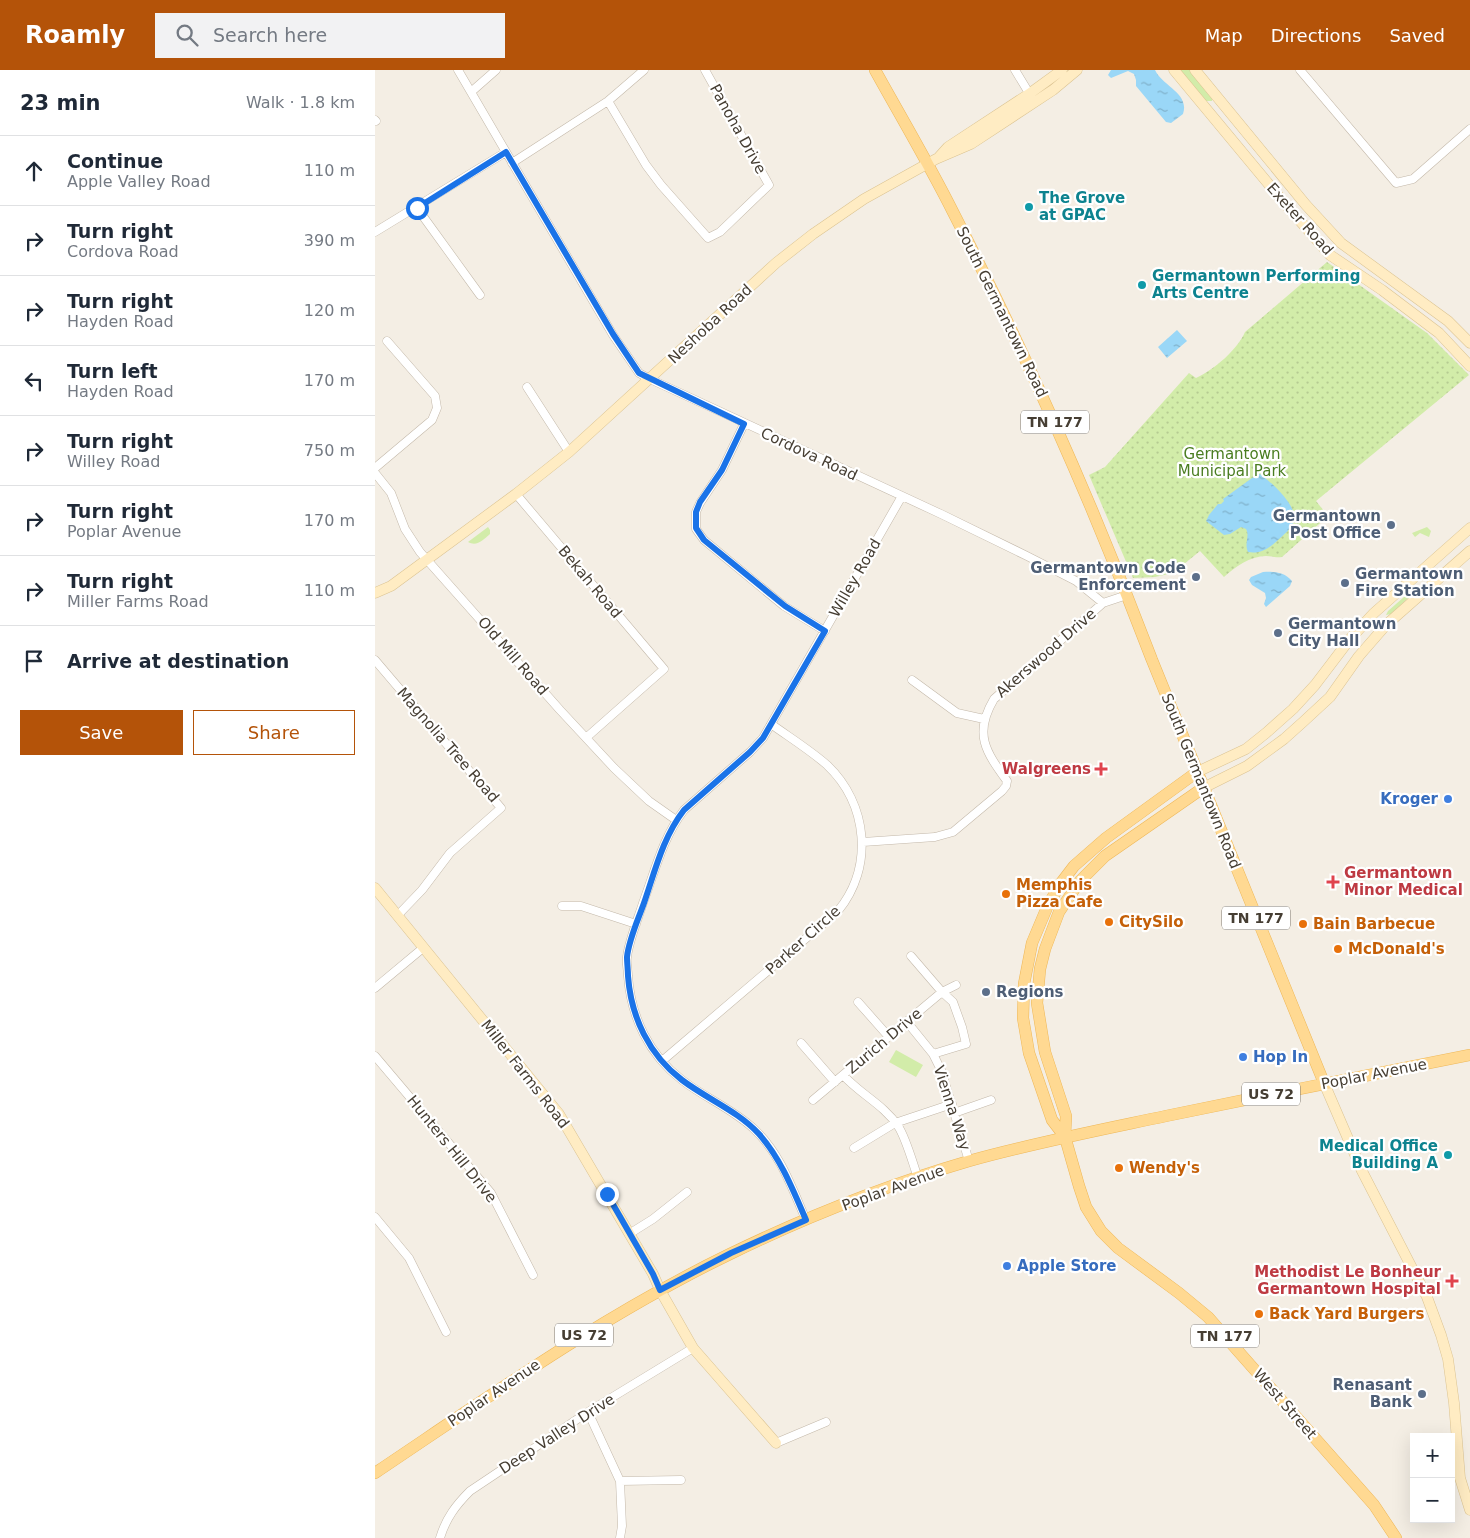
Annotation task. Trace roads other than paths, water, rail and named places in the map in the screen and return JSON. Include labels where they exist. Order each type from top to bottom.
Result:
[{"type":"main road","name":"South Germantown Road","points":[[875,70],[932,162],[953,211],[1053,418],[1127,595],[1203,788],[1324,1083]]},
{"type":"main road","points":[[1065,1137],[1052,1120],[1029,1053],[1023,1018],[1024,984],[1032,943],[1061,883],[1074,866],[1106,838],[1197,772]]},
{"type":"main road","points":[[1065,1137],[1066,1116],[1045,1052],[1037,1003],[1040,969],[1045,949],[1059,912],[1088,872],[1105,856],[1203,788]]},
{"type":"main road","name":"Poplar Avenue","points":[[375,1473],[556,1352],[660,1290],[731,1253],[806,1220],[969,1161],[1065,1137],[1324,1083],[1470,1055]]},
{"type":"main road","name":"West Street","points":[[1065,1137],[1079,1186],[1087,1206],[1101,1231],[1118,1248],[1208,1317],[1374,1505],[1396,1538]]},
{"type":"street","name":"Cordova Road","points":[[457,70],[622,349],[639,373],[744,424],[902,496],[1075,581],[1103,603]]},
{"type":"street","points":[[471,92],[496,70]]},
{"type":"street","points":[[512,163],[608,101],[644,70]]},
{"type":"street","name":"Panoha Drive","points":[[608,101],[646,165],[661,185],[708,238],[720,232],[769,185],[705,70]]},
{"type":"street","points":[[1015,70],[1032,97]]},
{"type":"street","name":"Neshoba Road","points":[[375,593],[391,586],[516,494],[569,452],[797,246],[864,199],[932,162],[971,144],[1005,123],[1062,70]]},
{"type":"street","name":"Neshoba Road","points":[[1032,97],[1053,90],[1077,70]]},
{"type":"street","name":"Exeter Road","points":[[1174,70],[1286,205],[1331,255],[1439,333],[1470,366]]},
{"type":"street","name":"Exeter Road","points":[[1195,70],[1306,205],[1341,243],[1448,321],[1470,343]]},
{"type":"street","points":[[1301,70],[1396,183],[1413,179],[1470,129]]},
{"type":"street","points":[[375,232],[506,152]]},
{"type":"street","points":[[417,208],[480,295]]},
{"type":"street","points":[[375,468],[432,420],[437,408],[435,396],[387,341]]},
{"type":"street","points":[[527,387],[569,452]]},
{"type":"street","points":[[744,424],[722,470],[700,502],[696,512],[696,528],[704,540],[785,606],[825,631]]},
{"type":"street","name":"Old Mill Road","points":[[375,473],[391,493],[410,538],[428,559],[560,710],[634,788],[676,820]]},
{"type":"street","name":"Bekah Road","points":[[516,494],[664,669],[587,737]]},
{"type":"street","name":"Willey Road","points":[[806,1220],[776,1156],[759,1134],[744,1120],[682,1081],[662,1061],[646,1039],[632,1003],[627,957],[636,924],[666,838],[676,820],[684,810],[750,752],[763,738],[902,496]]},
{"type":"street","points":[[1203,788],[1247,766],[1284,739],[1330,697],[1370,642],[1380,619],[1399,590],[1470,528]]},
{"type":"street","points":[[1450,546],[1461,558]]},
{"type":"street","points":[[1197,772],[1246,749],[1272,728],[1315,685],[1350,639],[1443,575],[1470,551]]},
{"type":"street","points":[[1399,590],[1410,594],[1443,575]]},
{"type":"street","name":"Akerswood Drive","points":[[984,719],[994,699],[1005,688],[1103,603],[1127,595]]},
{"type":"street","name":"Magnolia Tree Road","points":[[375,660],[501,808],[450,853],[422,890],[398,915]]},
{"type":"street","points":[[863,842],[935,837],[953,832],[1002,791],[1007,782],[986,750],[983,734],[984,719],[957,712],[913,680]]},
{"type":"street","name":"Parker Circle","points":[[662,1061],[838,911],[847,899],[855,880],[863,842],[862,832],[852,801],[840,780],[826,765],[771,724]]},
{"type":"street","name":"Miller Farms Road","points":[[375,888],[559,1114],[653,1274],[693,1348],[776,1443]]},
{"type":"street","points":[[562,906],[581,906],[636,924]]},
{"type":"street","points":[[375,988],[423,948]]},
{"type":"street","name":"Vienna Way","points":[[911,956],[953,1002],[966,1044],[933,1054]]},
{"type":"street","name":"Zurich Drive","points":[[813,1100],[942,992],[956,985]]},
{"type":"street","points":[[858,1002],[889,1037]]},
{"type":"street","name":"Vienna Way","points":[[907,1022],[933,1054],[945,1081],[969,1161]]},
{"type":"street","points":[[801,1042],[835,1082]]},
{"type":"street","name":"Hunters Hill Drive","points":[[375,1056],[491,1193],[533,1275]]},
{"type":"street","points":[[843,1075],[857,1090],[876,1102],[895,1123],[902,1135],[918,1178]]},
{"type":"street","name":"South Germantown Road","points":[[1324,1083],[1362,1171],[1427,1297],[1441,1335],[1448,1359],[1461,1478],[1470,1510]]},
{"type":"street","points":[[954,1113],[991,1100]]},
{"type":"street","points":[[855,1148],[895,1123],[951,1104]]},
{"type":"street","points":[[629,1234],[653,1219],[687,1192]]},
{"type":"street","points":[[375,1217],[409,1258],[446,1332]]},
{"type":"street","name":"Deep Valley Drive","points":[[440,1538],[442,1530],[455,1506],[470,1491],[588,1412],[693,1348]]},
{"type":"street","points":[[588,1412],[620,1481],[622,1526],[620,1538]]},
{"type":"street","points":[[776,1443],[826,1422]]},
{"type":"street","points":[[620,1481],[681,1480]]},
{"type":"water","points":[[1111,70],[1155,70],[1183,101],[1183,114],[1171,123],[1166,122],[1136,86],[1134,74],[1128,71],[1111,78],[1108,75]]},
{"type":"water","points":[[1177,330],[1187,341],[1167,358],[1158,347]]},
{"type":"water","points":[[1260,474],[1287,501],[1294,514],[1294,520],[1287,532],[1270,546],[1260,552],[1248,552],[1246,529],[1241,527],[1230,534],[1224,535],[1206,521],[1218,504],[1224,501],[1223,499]]},
{"type":"water","points":[[1263,572],[1279,573],[1292,581],[1290,586],[1266,607],[1264,604],[1265,593],[1252,585],[1249,580],[1251,577]]},
{"type":"place","name":"The Grove at GPAC","points":[[1029,207]]},
{"type":"place","name":"Germantown Performing Arts Centre","points":[[1142,285]]},
{"type":"place","name":"Germantown Post Office","points":[[1391,525]]},
{"type":"place","name":"Germantown Code Enforcement","points":[[1196,577]]},
{"type":"place","name":"Germantown Fire Station","points":[[1345,583]]},
{"type":"place","name":"Germantown City Hall","points":[[1278,633]]},
{"type":"place","name":"Walgreens","points":[[1101,769]]},
{"type":"place","name":"Kroger","points":[[1448,799]]},
{"type":"place","name":"Germantown Minor Medical","points":[[1333,882]]},
{"type":"place","name":"Memphis Pizza Cafe","points":[[1006,894]]},
{"type":"place","name":"CitySilo","points":[[1109,922]]},
{"type":"place","name":"Bain Barbecue","points":[[1303,924]]},
{"type":"place","name":"McDonald's","points":[[1338,949]]},
{"type":"place","name":"Regions","points":[[986,992]]},
{"type":"place","name":"Hop In","points":[[1243,1057]]},
{"type":"place","name":"Medical Office Building A","points":[[1448,1155]]},
{"type":"place","name":"Wendy's","points":[[1119,1168]]},
{"type":"place","name":"Apple Store","points":[[1007,1266]]},
{"type":"place","name":"Methodist Le Bonheur Germantown Hospital","points":[[1452,1281]]},
{"type":"place","name":"Back Yard Burgers","points":[[1259,1314]]},
{"type":"place","name":"Renasant Bank","points":[[1422,1394]]},
{"type":"park label","name":"Germantown Municipal Park","points":[[1232,462]]}]
